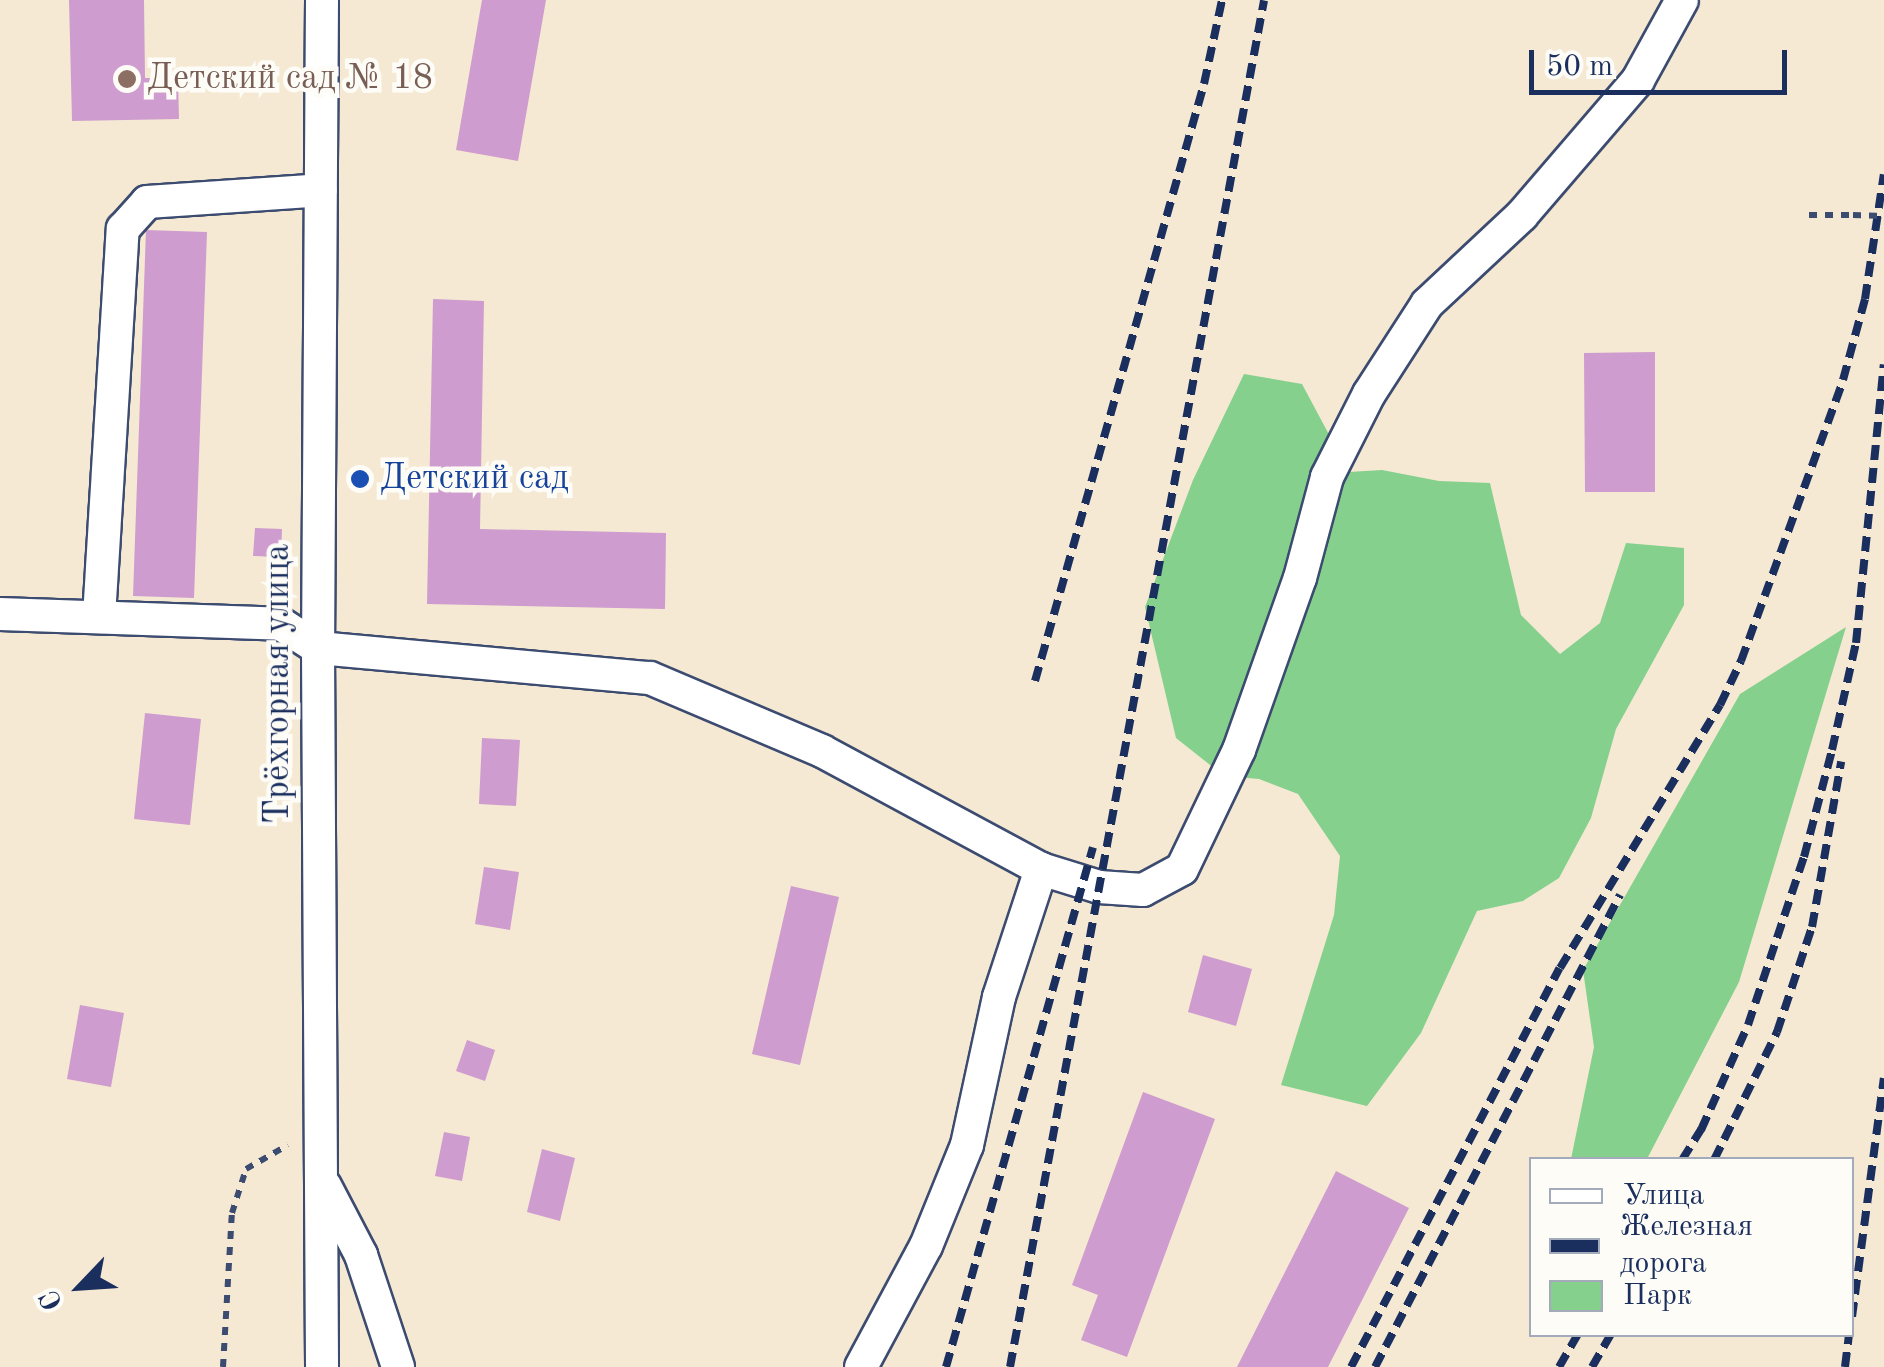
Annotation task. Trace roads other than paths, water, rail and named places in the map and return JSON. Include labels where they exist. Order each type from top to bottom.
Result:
[{"type":"street","name":"Трёхгорная улица","points":[[322,0],[318,648],[322,1367]]},
{"type":"street","points":[[0,614],[281,624],[318,648],[650,678],[822,751],[1040,868],[1098,887],[1143,890],[1182,869],[1239,750],[1300,578],[1327,477],[1369,394],[1426,304],[1522,215],[1638,80],[1682,0]]},
{"type":"street","points":[[99,618],[122,229],[147,202],[321,190]]},
{"type":"street","points":[[862,1367],[926,1246],[967,1144],[999,997],[1040,868]]},
{"type":"street","points":[[322,1180],[361,1255],[398,1367]]},
{"type":"railway","points":[[1035,681],[1204,84],[1222,0]]},
{"type":"railway","points":[[1010,1367],[1264,0]]},
{"type":"railway","points":[[1351,1367],[1560,968],[1720,705],[1741,661],[1843,380],[1865,299],[1884,174]]},
{"type":"railway","points":[[1684,1157],[1701,1130],[1748,1025],[1804,857],[1832,750],[1856,643],[1884,364]]},
{"type":"railway","points":[[1715,1157],[1777,1032],[1812,927],[1841,762]]},
{"type":"railway","points":[[946,1367],[1093,847]]},
{"type":"railway","points":[[1375,1367],[1620,895]]},
{"type":"railway","points":[[1854,1302],[1884,1078]]},
{"type":"railway","points":[[1559,1367],[1576,1337]]},
{"type":"railway","points":[[1592,1367],[1609,1337]]},
{"type":"railway","points":[[1845,1367],[1849,1337]]},
{"type":"place","name":"Детский сад № 18","points":[[127,79]]},
{"type":"place","name":"Детский сад","points":[[360,479]]}]
